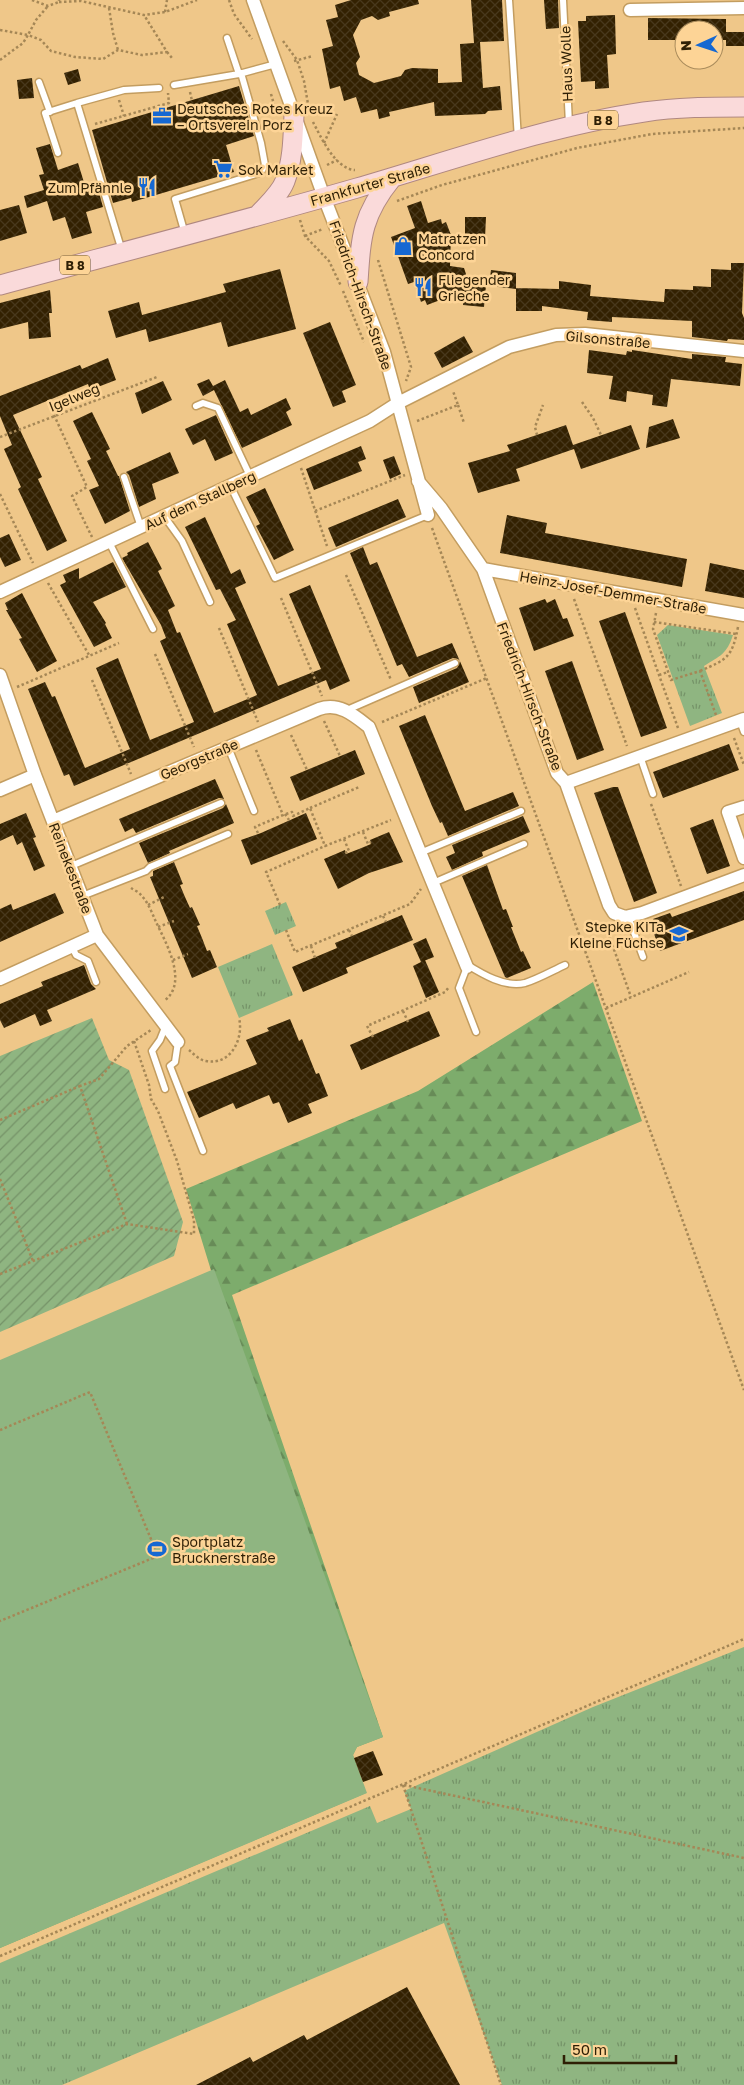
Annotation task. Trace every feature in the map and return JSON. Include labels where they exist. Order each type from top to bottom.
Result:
[{"type":"main road","name":"Frankfurter Straße","points":[[0,285],[258,216],[569,128],[645,112],[688,107],[744,107]]},
{"type":"main road","points":[[258,216],[275,198],[285,182],[292,152],[293,112]]},
{"type":"main road","points":[[358,282],[360,238],[369,213],[381,192],[392,178]]},
{"type":"street","name":"Friedrich-Hirsch-Straße","points":[[253,0],[324,197],[384,352],[428,515]]},
{"type":"street","points":[[630,10],[744,8]]},
{"type":"street","name":"Gilsonstraße","points":[[398,404],[509,347],[556,334],[585,334],[744,351]]},
{"type":"street","name":"Auf dem Stallberg","points":[[0,592],[296,455],[370,420],[398,404]]},
{"type":"street","name":"Friedrich-Hirsch-Straße","points":[[417,476],[483,569],[557,773],[566,783],[610,905],[622,915]]},
{"type":"street","name":"Heinz-Josef-Demmer-Straße","points":[[483,569],[742,614]]},
{"type":"street","name":"Reinekestraße","points":[[0,675],[36,775],[98,935],[178,1042]]},
{"type":"street","points":[[323,708],[347,710],[369,727],[466,965]]},
{"type":"street","name":"Georgstraße","points":[[53,820],[323,708]]},
{"type":"street","points":[[566,783],[683,741],[736,725]]},
{"type":"street","points":[[0,790],[36,775]]},
{"type":"street","points":[[744,806],[728,812],[744,858]]},
{"type":"street","points":[[622,915],[684,897],[744,875]]},
{"type":"street","points":[[0,979],[98,935]]},
{"type":"lane","points":[[510,0],[518,142]]},
{"type":"lane","name":"Haus Wolle","points":[[563,0],[569,128]]},
{"type":"lane","points":[[185,235],[175,199],[261,172],[265,165],[261,143],[227,38]]},
{"type":"lane","points":[[174,85],[240,74],[276,64]]},
{"type":"lane","points":[[39,82],[50,112]]},
{"type":"lane","points":[[58,152],[45,113],[117,92],[159,88]]},
{"type":"lane","points":[[76,104],[122,252]]},
{"type":"lane","points":[[196,406],[203,403],[218,408],[250,476]]},
{"type":"lane","points":[[124,477],[141,527]]},
{"type":"lane","points":[[230,485],[275,578],[428,515]]},
{"type":"lane","points":[[164,516],[182,541],[210,602]]},
{"type":"lane","points":[[109,542],[153,628]]},
{"type":"lane","points":[[347,710],[455,663]]},
{"type":"lane","points":[[228,747],[254,811]]},
{"type":"lane","points":[[636,758],[650,795]]},
{"type":"lane","points":[[71,866],[221,803]]},
{"type":"lane","points":[[420,853],[521,811]]},
{"type":"lane","points":[[82,896],[146,871],[150,867],[228,834]]},
{"type":"lane","points":[[432,881],[524,844]]},
{"type":"lane","points":[[622,915],[643,957]]},
{"type":"lane","points":[[72,947],[76,955],[88,961],[96,982]]},
{"type":"lane","points":[[476,1032],[458,988],[466,965],[486,976],[524,983],[565,965]]},
{"type":"lane","points":[[164,1023],[160,1040],[152,1051],[165,1089]]},
{"type":"lane","points":[[178,1042],[174,1062],[170,1066],[203,1151]]},
{"type":"path","points":[[32,0],[48,6]]},
{"type":"path","points":[[165,12],[167,0]]},
{"type":"path","points":[[0,60],[22,43],[36,20],[48,6],[59,1],[81,1],[144,15],[165,12],[197,0]]},
{"type":"path","points":[[229,0],[234,14],[251,39],[262,68],[293,112]]},
{"type":"path","points":[[109,8],[118,50]]},
{"type":"path","points":[[144,15],[172,58]]},
{"type":"path","points":[[0,30],[28,35],[41,40],[51,51],[75,57],[103,59],[118,50],[142,55],[167,52]]},
{"type":"path","points":[[282,40],[296,61],[304,81],[293,112]]},
{"type":"path","points":[[296,61],[313,56]]},
{"type":"path","points":[[84,127],[169,103],[167,87]]},
{"type":"path","points":[[117,92],[124,116]]},
{"type":"path","points":[[324,143],[336,114]]},
{"type":"path","points":[[312,120],[324,143],[343,167],[352,170]]},
{"type":"path","points":[[394,203],[410,195],[577,148],[652,134],[744,128]]},
{"type":"path","points":[[305,236],[329,261],[364,344]]},
{"type":"path","points":[[376,252],[411,367],[398,404]]},
{"type":"path","name":"Igelweg","points":[[0,436],[157,377]]},
{"type":"path","points":[[448,378],[464,423]]},
{"type":"path","points":[[582,402],[602,435]]},
{"type":"path","points":[[403,426],[458,405]]},
{"type":"path","points":[[537,434],[535,427],[543,405]]},
{"type":"path","points":[[54,416],[87,487],[72,496],[97,548]]},
{"type":"path","points":[[296,455],[330,555]]},
{"type":"path","points":[[315,511],[417,476]]},
{"type":"path","points":[[0,494],[41,574],[89,656]]},
{"type":"path","points":[[428,515],[744,1390]]},
{"type":"path","points":[[346,575],[395,689]]},
{"type":"path","points":[[575,585],[573,597],[636,758]]},
{"type":"path","points":[[636,596],[635,609],[683,741]]},
{"type":"path","points":[[281,598],[340,756]]},
{"type":"path","points":[[658,600],[653,629],[671,680],[700,671],[724,660],[731,653],[742,614]]},
{"type":"path","points":[[654,622],[736,634]]},
{"type":"path","points":[[219,628],[256,735],[285,814],[289,820]]},
{"type":"path","points":[[6,692],[119,643]]},
{"type":"path","points":[[155,654],[200,759]]},
{"type":"path","points":[[700,671],[736,725],[744,765]]},
{"type":"path","points":[[659,675],[668,672]]},
{"type":"path","points":[[369,727],[487,678]]},
{"type":"path","points":[[92,680],[136,786]]},
{"type":"path","points":[[286,723],[306,770]]},
{"type":"path","points":[[258,833],[255,827],[285,814],[292,812],[293,816],[359,787]]},
{"type":"path","points":[[650,795],[684,897]]},
{"type":"path","points":[[310,808],[325,846]]},
{"type":"path","points":[[280,905],[266,872],[404,814]]},
{"type":"path","points":[[362,832],[368,844],[371,842]]},
{"type":"path","points":[[344,839],[349,851],[345,852]]},
{"type":"path","points":[[286,930],[295,952],[410,904],[432,881]]},
{"type":"path","points":[[119,882],[141,895],[148,905],[172,960],[175,976],[169,998],[154,1010]]},
{"type":"path","points":[[148,905],[164,898]]},
{"type":"path","points":[[622,915],[607,930],[631,997]]},
{"type":"path","points":[[382,916],[386,922]]},
{"type":"path","points":[[158,927],[174,921]]},
{"type":"path","points":[[349,930],[352,936]]},
{"type":"path","points":[[311,946],[315,958]]},
{"type":"path","points":[[172,960],[188,954]]},
{"type":"path","points":[[373,1037],[367,1026],[445,992],[466,965]]},
{"type":"path","points":[[606,1008],[688,972]]},
{"type":"path","points":[[403,1011],[408,1022]]},
{"type":"path","points":[[178,1042],[199,1058],[207,1061],[218,1061],[231,1053],[239,1041],[242,1027],[240,1018]]},
{"type":"path","points":[[0,1120],[99,1079],[123,1050],[164,1023]]},
{"type":"path","points":[[0,1274],[127,1224],[194,1234],[194,1220],[177,1161],[158,1111],[151,1099],[149,1085],[134,1041]]},
{"type":"path","points":[[80,1086],[127,1224]]},
{"type":"path","points":[[0,1179],[33,1260]]},
{"type":"path","points":[[0,1430],[90,1392],[158,1556],[0,1621]]},
{"type":"path","points":[[0,1956],[744,1639]]},
{"type":"path","points":[[403,1784],[744,1858]]},
{"type":"path","points":[[403,1784],[500,2085]]},
{"type":"green space","points":[[668,625],[733,635],[725,651],[704,666],[722,713],[690,726],[657,635]]},
{"type":"green space","points":[[286,902],[296,926],[275,935],[265,911]]},
{"type":"green space","points":[[272,944],[293,995],[239,1018],[218,967]]},
{"type":"green space","points":[[593,982],[642,1121],[232,1295],[383,1737],[357,1747],[353,1755],[366,1793],[0,1948],[0,1929],[284,1508],[186,1189],[418,1091]]},
{"type":"green space","points":[[92,1018],[109,1060],[129,1070],[183,1222],[174,1256],[0,1332],[0,1056]]},
{"type":"green space","name":"Sportplatz Brucknerstraße","points":[[214,1269],[383,1737],[357,1747],[353,1755],[367,1793],[0,1948],[0,1360]]},
{"type":"green space","points":[[744,1647],[744,2085],[502,2085],[444,1923],[62,2085],[0,2085],[0,1963],[370,1806],[377,1823],[411,1809],[404,1791],[593,1707]]},
{"type":"building","points":[[351,0],[418,0],[419,4],[389,12],[390,16],[378,20],[372,16],[361,20],[353,35],[360,57],[356,63],[359,75],[374,83],[401,76],[405,70],[412,68],[438,69],[438,83],[462,82],[460,44],[474,43],[471,0],[502,0],[504,41],[480,42],[483,88],[500,86],[502,110],[488,111],[485,114],[435,116],[434,102],[389,112],[390,116],[379,119],[377,109],[361,113],[356,97],[344,101],[340,86],[330,89],[322,49],[333,46],[326,20],[338,17],[335,5]]},
{"type":"building","points":[[544,0],[558,0],[559,28],[546,29]]},
{"type":"building","points":[[615,15],[616,54],[607,55],[609,88],[595,89],[595,81],[581,82],[578,21],[586,21],[586,16]]},
{"type":"building","points":[[648,18],[726,19],[726,32],[744,32],[744,46],[726,46],[726,40],[724,40],[724,20],[674,20],[674,40],[648,40]]},
{"type":"building","points":[[78,69],[81,81],[68,85],[64,73]]},
{"type":"building","points":[[32,78],[34,98],[19,99],[17,80]]},
{"type":"building","points":[[239,86],[254,136],[226,145],[234,172],[132,202],[131,198],[113,203],[92,130]]},
{"type":"building","points":[[50,144],[58,170],[78,163],[87,192],[98,189],[103,207],[86,212],[92,233],[72,239],[65,217],[53,221],[47,201],[27,208],[24,196],[44,190],[39,175],[44,174],[36,148]]},
{"type":"building","points":[[421,201],[428,223],[441,219],[442,224],[446,222],[451,235],[450,266],[464,268],[466,274],[464,291],[427,305],[425,300],[421,302],[414,282],[408,284],[391,237],[415,228],[407,206]]},
{"type":"building","points":[[19,205],[27,233],[0,241],[0,210]]},
{"type":"building","points":[[465,217],[486,217],[485,238],[465,237]]},
{"type":"building","points":[[731,263],[744,263],[742,313],[744,318],[744,340],[728,339],[727,341],[692,337],[692,321],[612,317],[612,322],[587,320],[588,312],[542,306],[542,311],[516,311],[516,288],[559,289],[559,281],[591,285],[590,296],[664,302],[665,289],[693,290],[693,286],[711,287],[711,269],[731,270]]},
{"type":"building","points":[[280,269],[296,329],[228,347],[221,322],[149,342],[146,329],[116,338],[108,311],[139,302],[142,315],[226,292],[223,284]]},
{"type":"building","points":[[491,270],[516,273],[516,289],[489,286]]},
{"type":"building","points":[[465,283],[486,285],[484,307],[463,305]]},
{"type":"building","points":[[50,290],[52,313],[49,313],[51,337],[29,339],[28,322],[0,329],[0,303]]},
{"type":"building","points":[[330,322],[356,385],[342,391],[346,402],[333,407],[303,333]]},
{"type":"building","points":[[464,336],[473,352],[442,368],[434,353]]},
{"type":"building","points":[[589,350],[626,355],[627,351],[632,352],[632,350],[692,359],[692,354],[726,357],[725,362],[742,364],[740,386],[671,379],[667,407],[652,405],[653,395],[627,391],[626,402],[609,399],[613,376],[587,373]]},
{"type":"building","points":[[108,358],[116,380],[90,390],[88,384],[13,415],[42,477],[38,479],[67,541],[47,551],[18,489],[21,487],[4,449],[12,445],[0,416],[0,396],[80,365],[82,369]]},
{"type":"building","points":[[209,379],[213,386],[225,380],[240,412],[248,408],[251,415],[286,398],[291,409],[286,412],[292,425],[242,448],[214,390],[203,396],[197,384]]},
{"type":"building","points":[[163,381],[172,400],[142,414],[135,393]]},
{"type":"building","points":[[92,412],[110,449],[106,451],[119,476],[130,511],[105,524],[89,490],[99,486],[87,461],[91,459],[73,421]]},
{"type":"building","points":[[216,415],[233,453],[215,461],[205,439],[193,445],[185,429]]},
{"type":"building","points":[[673,419],[680,438],[646,448],[649,427]]},
{"type":"building","points":[[566,425],[573,445],[631,425],[640,449],[581,469],[574,449],[516,469],[520,481],[478,493],[468,463],[510,451],[507,445]]},
{"type":"building","points":[[361,446],[366,459],[358,462],[362,471],[314,490],[306,469]]},
{"type":"building","points":[[170,452],[179,473],[152,484],[156,499],[139,507],[129,475],[126,472]]},
{"type":"building","points":[[394,456],[401,474],[390,479],[383,460]]},
{"type":"building","points":[[265,488],[294,550],[274,560],[256,526],[260,524],[246,497]]},
{"type":"building","points":[[398,499],[406,517],[336,547],[328,528]]},
{"type":"building","points":[[507,515],[547,523],[545,533],[687,559],[682,587],[500,553]]},
{"type":"building","points":[[205,517],[231,574],[240,569],[246,583],[235,588],[278,686],[321,669],[289,594],[310,585],[350,681],[330,690],[326,680],[74,786],[69,774],[64,776],[28,689],[45,682],[52,697],[55,696],[85,768],[130,749],[96,668],[118,658],[150,740],[194,722],[160,641],[166,638],[161,625],[122,558],[128,555],[127,553],[148,542],[162,569],[158,571],[175,606],[168,610],[177,633],[180,632],[214,713],[257,695],[227,624],[236,620],[220,589],[216,590],[185,527]]},
{"type":"building","points":[[9,534],[21,560],[5,567],[0,557],[0,538]]},
{"type":"building","points":[[363,547],[370,565],[377,562],[417,657],[452,643],[460,661],[453,658],[409,677],[402,664],[397,666],[350,553]]},
{"type":"building","points":[[113,562],[126,587],[93,602],[106,623],[112,638],[94,647],[60,585],[66,582],[63,575],[79,568],[79,579]]},
{"type":"building","points":[[710,563],[744,570],[744,598],[705,591]]},
{"type":"building","points":[[22,593],[57,661],[37,672],[19,639],[22,638],[6,610],[8,610],[5,603]]},
{"type":"building","points":[[545,599],[547,603],[555,599],[563,619],[567,618],[574,636],[534,651],[519,608]]},
{"type":"building","points":[[625,612],[667,728],[641,737],[599,621]]},
{"type":"building","points":[[460,661],[469,682],[419,703],[413,687],[457,668]]},
{"type":"building","points":[[572,661],[604,750],[577,760],[545,671]]},
{"type":"building","points":[[425,715],[465,811],[513,792],[519,806],[448,836],[432,806],[399,726]]},
{"type":"building","points":[[729,744],[739,770],[663,798],[653,772]]},
{"type":"building","points":[[355,750],[365,774],[300,801],[290,777]]},
{"type":"building","points":[[215,779],[224,799],[219,798],[136,833],[133,828],[125,832],[119,819]]},
{"type":"building","points":[[618,787],[657,893],[634,902],[594,793]]},
{"type":"building","points":[[226,804],[234,823],[169,851],[170,853],[148,863],[139,843],[223,808]]},
{"type":"building","points":[[26,813],[36,837],[33,838],[45,866],[34,871],[22,842],[17,845],[13,835],[0,841],[0,824]]},
{"type":"building","points":[[306,813],[317,839],[251,865],[241,840]]},
{"type":"building","points":[[523,816],[530,832],[482,852],[483,856],[452,870],[446,857],[455,853],[452,845]]},
{"type":"building","points":[[713,819],[730,866],[707,874],[690,828]]},
{"type":"building","points":[[389,832],[403,862],[369,873],[338,889],[324,859],[345,850],[346,854],[359,849],[371,844],[370,840]]},
{"type":"building","points":[[174,862],[183,884],[180,885],[200,925],[197,926],[207,951],[210,950],[217,967],[192,978],[150,877],[153,876],[153,871]]},
{"type":"building","points":[[487,865],[503,910],[506,909],[521,952],[523,951],[531,968],[507,978],[462,876]]},
{"type":"building","points":[[744,891],[744,920],[660,951],[651,925],[655,924],[653,919],[670,913],[672,917]]},
{"type":"building","points":[[55,893],[64,913],[0,942],[0,909],[11,904],[13,910]]},
{"type":"building","points":[[402,915],[413,940],[346,968],[348,973],[303,992],[292,967],[337,948],[335,943]]},
{"type":"building","points":[[426,938],[434,957],[421,962],[413,944]]},
{"type":"building","points":[[425,960],[439,992],[426,998],[413,966]]},
{"type":"building","points":[[84,965],[91,984],[96,989],[47,1010],[52,1021],[45,1024],[40,1026],[35,1014],[4,1028],[0,1020],[0,1004],[43,986],[41,982]]},
{"type":"building","points":[[429,1011],[440,1036],[361,1070],[350,1045]]},
{"type":"building","points":[[290,1019],[299,1041],[302,1039],[316,1074],[319,1073],[328,1096],[308,1104],[312,1113],[288,1123],[279,1102],[273,1104],[269,1095],[236,1109],[233,1103],[199,1118],[187,1092],[257,1064],[246,1040],[269,1031],[267,1028]]},
{"type":"building","points":[[373,1751],[383,1775],[363,1782],[354,1758]]},
{"type":"building","points":[[407,1987],[460,2085],[196,2085],[250,2057],[253,2062],[304,2035],[307,2040]]},
{"type":"place","name":"Deutsches Rotes Kreuz – Ortsverein Porz","points":[[162,116]]},
{"type":"place","name":"Sok Market","points":[[223,169]]},
{"type":"place","name":"Zum Pfännle","points":[[147,187]]},
{"type":"place","name":"Matratzen Concord","points":[[403,246]]},
{"type":"place","name":"Fliegender Grieche","points":[[423,287]]},
{"type":"place","name":"Stepke KiTa Kleine Füchse","points":[[679,934]]},
{"type":"place","name":"Sportplatz Brucknerstraße","points":[[157,1549]]}]
